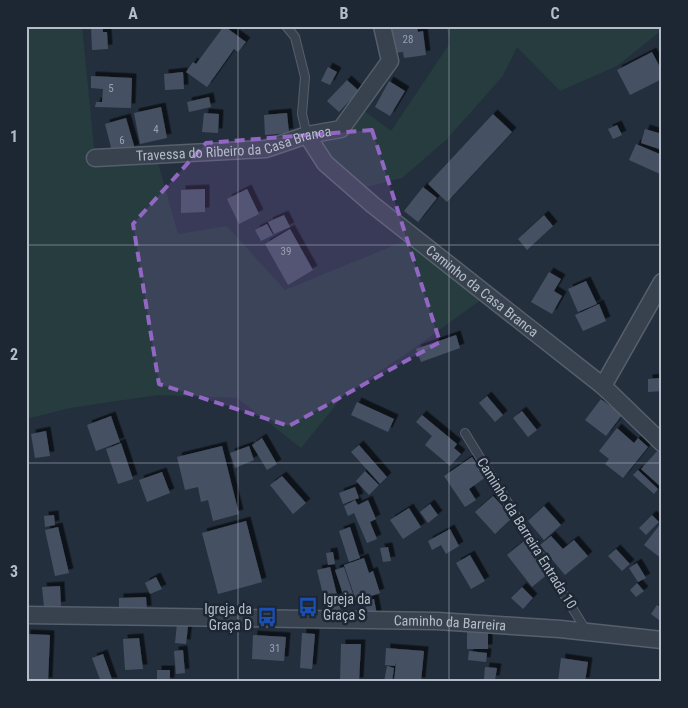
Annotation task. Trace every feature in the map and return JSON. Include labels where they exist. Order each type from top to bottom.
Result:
[{"type":"street","name":"Travessa do Ribeiro da Casa Branca","points":[[95,158],[266,149],[307,136],[341,129],[390,61],[382,26]]},
{"type":"street","name":"Caminho da Casa Branca","points":[[307,136],[325,163],[373,206],[603,386],[662,442]]},
{"type":"street","points":[[603,386],[662,282]]},
{"type":"street","name":"Caminho da Barreira","points":[[26,615],[437,621],[662,640]]},
{"type":"lane","points":[[286,26],[295,37],[305,77],[302,114],[307,136]]},
{"type":"lane","name":"Caminho da Barreira Entrada 10","points":[[465,433],[588,634]]},
{"type":"highlighted area","points":[[372,130],[440,342],[289,426],[159,384],[133,224],[206,143]]},
{"type":"green space","points":[[26,26],[82,26],[95,158],[156,155],[178,234],[227,226],[285,290],[414,237],[489,294],[406,354],[344,395],[301,448],[237,398],[158,395],[70,408],[26,419]]},
{"type":"green space","points":[[446,26],[662,26],[662,30],[617,66],[560,91],[517,47],[502,77],[447,139],[402,178],[355,190],[307,135],[341,129],[358,106],[391,131],[450,43]]},
{"type":"building","points":[[91,26],[103,26],[103,32],[107,32],[108,49],[92,50]]},
{"type":"building","points":[[224,26],[246,42],[238,52],[234,49],[207,87],[186,72],[193,62],[196,64]]},
{"type":"building","points":[[391,26],[417,26],[418,32],[423,31],[426,55],[404,58],[403,52],[393,53]]},
{"type":"building","points":[[652,52],[662,71],[662,79],[630,95],[617,70]]},
{"type":"building","points":[[328,67],[337,72],[330,85],[321,81]]},
{"type":"building","points":[[183,72],[184,89],[165,90],[164,74]]},
{"type":"building","points":[[91,76],[132,78],[131,108],[95,107],[96,102],[102,102],[103,89],[91,88]]},
{"type":"building","points":[[347,80],[359,91],[339,112],[327,101]]},
{"type":"building","points":[[389,81],[405,91],[390,116],[375,107]]},
{"type":"building","points":[[209,97],[211,107],[189,112],[187,102]]},
{"type":"building","points":[[161,107],[167,138],[140,144],[134,113]]},
{"type":"building","points":[[204,113],[219,114],[218,133],[202,132]]},
{"type":"building","points":[[287,113],[289,133],[265,135],[264,115]]},
{"type":"building","points":[[493,114],[512,132],[447,202],[428,184]]},
{"type":"building","points":[[126,118],[135,149],[113,155],[105,124]]},
{"type":"building","points":[[617,125],[622,135],[613,139],[608,129]]},
{"type":"building","points":[[645,129],[662,134],[662,150],[641,143]]},
{"type":"building","points":[[636,144],[662,155],[660,174],[629,160]]},
{"type":"building","points":[[423,187],[437,198],[418,222],[404,211]]},
{"type":"building","points":[[205,189],[205,212],[181,213],[181,190]]},
{"type":"building","points":[[247,189],[259,214],[239,224],[227,199]]},
{"type":"building","points":[[284,215],[290,227],[274,234],[268,222]]},
{"type":"building","points":[[544,215],[553,226],[527,250],[518,239]]},
{"type":"building","points":[[267,224],[273,235],[261,241],[255,230]]},
{"type":"building","points":[[290,229],[313,270],[288,285],[265,244]]},
{"type":"building","points":[[549,272],[561,279],[554,291],[562,296],[552,314],[531,302]]},
{"type":"building","points":[[586,281],[597,304],[578,312],[568,289]]},
{"type":"building","points":[[599,304],[606,321],[583,331],[575,315]]},
{"type":"building","points":[[456,335],[460,348],[421,362],[416,349]]},
{"type":"building","points":[[659,364],[662,364],[662,391],[648,392],[648,379],[660,378]]},
{"type":"building","points":[[487,396],[503,415],[495,422],[479,403]]},
{"type":"building","points":[[601,399],[622,415],[606,436],[585,420]]},
{"type":"building","points":[[357,402],[394,419],[388,432],[351,415]]},
{"type":"building","points":[[522,411],[537,430],[528,437],[513,418]]},
{"type":"building","points":[[422,415],[457,444],[454,448],[461,454],[450,466],[425,445],[432,436],[416,422]]},
{"type":"building","points":[[111,416],[120,442],[96,451],[87,425]]},
{"type":"building","points":[[617,428],[634,443],[638,438],[648,447],[623,478],[605,464],[609,459],[599,451]]},
{"type":"building","points":[[46,431],[50,456],[35,458],[31,434]]},
{"type":"building","points":[[262,438],[277,464],[267,470],[252,445]]},
{"type":"building","points":[[121,443],[133,479],[118,484],[106,449]]},
{"type":"building","points":[[359,445],[387,477],[380,484],[351,452]]},
{"type":"building","points":[[222,446],[239,514],[213,521],[208,500],[201,502],[198,487],[185,490],[177,457]]},
{"type":"building","points":[[249,446],[254,460],[235,468],[230,453]]},
{"type":"building","points":[[659,449],[662,452],[662,488],[641,469]]},
{"type":"building","points":[[472,457],[486,477],[469,489],[476,500],[465,507],[444,476]]},
{"type":"building","points":[[638,470],[658,489],[654,494],[633,475]]},
{"type":"building","points":[[365,471],[379,485],[369,495],[356,481]]},
{"type":"building","points":[[162,472],[170,493],[147,502],[139,480]]},
{"type":"building","points":[[282,476],[306,503],[293,514],[270,485]]},
{"type":"building","points":[[355,487],[359,498],[343,504],[339,493]]},
{"type":"building","points":[[493,496],[513,517],[495,534],[475,512]]},
{"type":"building","points":[[355,500],[358,505],[368,500],[376,519],[370,522],[377,539],[367,543],[354,513],[348,516],[344,506]]},
{"type":"building","points":[[430,504],[438,515],[428,523],[420,512]]},
{"type":"building","points":[[544,506],[561,525],[544,540],[528,521]]},
{"type":"building","points":[[409,508],[421,527],[403,539],[390,520]]},
{"type":"building","points":[[54,515],[55,525],[45,527],[44,516]]},
{"type":"building","points":[[652,515],[659,522],[646,535],[639,528]]},
{"type":"building","points":[[246,521],[262,582],[218,594],[202,533]]},
{"type":"building","points":[[662,522],[662,559],[644,545]]},
{"type":"building","points":[[58,527],[69,573],[55,576],[45,530]]},
{"type":"building","points":[[350,527],[360,558],[349,562],[339,531]]},
{"type":"building","points":[[450,529],[459,546],[446,554],[441,545],[432,550],[428,541]]},
{"type":"building","points":[[551,536],[563,549],[574,540],[588,556],[565,575],[540,545]]},
{"type":"building","points":[[524,541],[549,573],[532,587],[507,555]]},
{"type":"building","points":[[388,547],[391,561],[383,562],[380,548]]},
{"type":"building","points":[[616,549],[630,564],[622,571],[608,556]]},
{"type":"building","points":[[333,552],[335,564],[328,565],[326,553]]},
{"type":"building","points":[[470,555],[485,581],[471,589],[456,563]]},
{"type":"building","points":[[364,558],[369,573],[373,571],[380,593],[356,601],[344,565]]},
{"type":"building","points":[[637,563],[646,578],[638,582],[629,568]]},
{"type":"building","points":[[330,567],[341,611],[328,615],[317,570]]},
{"type":"building","points":[[344,567],[354,597],[345,600],[335,570]]},
{"type":"building","points":[[156,577],[162,589],[150,594],[145,583]]},
{"type":"building","points":[[637,583],[644,591],[636,597],[630,590]]},
{"type":"building","points":[[60,586],[61,606],[44,607],[42,587]]},
{"type":"building","points":[[522,587],[533,598],[523,609],[511,598]]},
{"type":"building","points":[[146,597],[147,610],[119,611],[119,598]]},
{"type":"building","points":[[374,599],[377,615],[367,617],[365,600]]},
{"type":"building","points":[[657,605],[662,608],[662,616],[659,620],[651,614]]},
{"type":"building","points":[[177,624],[188,626],[186,644],[175,643]]},
{"type":"building","points":[[467,627],[488,628],[488,649],[467,649]]},
{"type":"building","points":[[302,633],[315,634],[312,669],[300,668]]},
{"type":"building","points":[[26,634],[50,635],[48,682],[26,682]]},
{"type":"building","points":[[253,635],[286,637],[284,661],[252,659]]},
{"type":"building","points":[[139,638],[143,669],[125,670],[123,639]]},
{"type":"building","points":[[341,644],[361,644],[359,682],[340,682]]},
{"type":"building","points":[[386,648],[424,651],[421,682],[394,682],[396,662],[395,666],[385,665]]},
{"type":"building","points":[[183,650],[185,673],[176,674],[174,651]]},
{"type":"building","points":[[469,651],[487,653],[486,662],[468,660]]},
{"type":"building","points":[[103,654],[113,682],[101,682],[92,658]]},
{"type":"building","points":[[561,658],[588,662],[585,682],[558,682]]},
{"type":"building","points":[[387,666],[394,668],[392,682],[384,682]]},
{"type":"building","points":[[485,667],[497,668],[495,680],[484,679]]},
{"type":"building","points":[[157,670],[170,670],[170,682],[157,682]]},
{"type":"place","name":"Igreja da Graça S","points":[[308,607]]},
{"type":"place","name":"Igreja da Graça D","points":[[267,617]]}]
